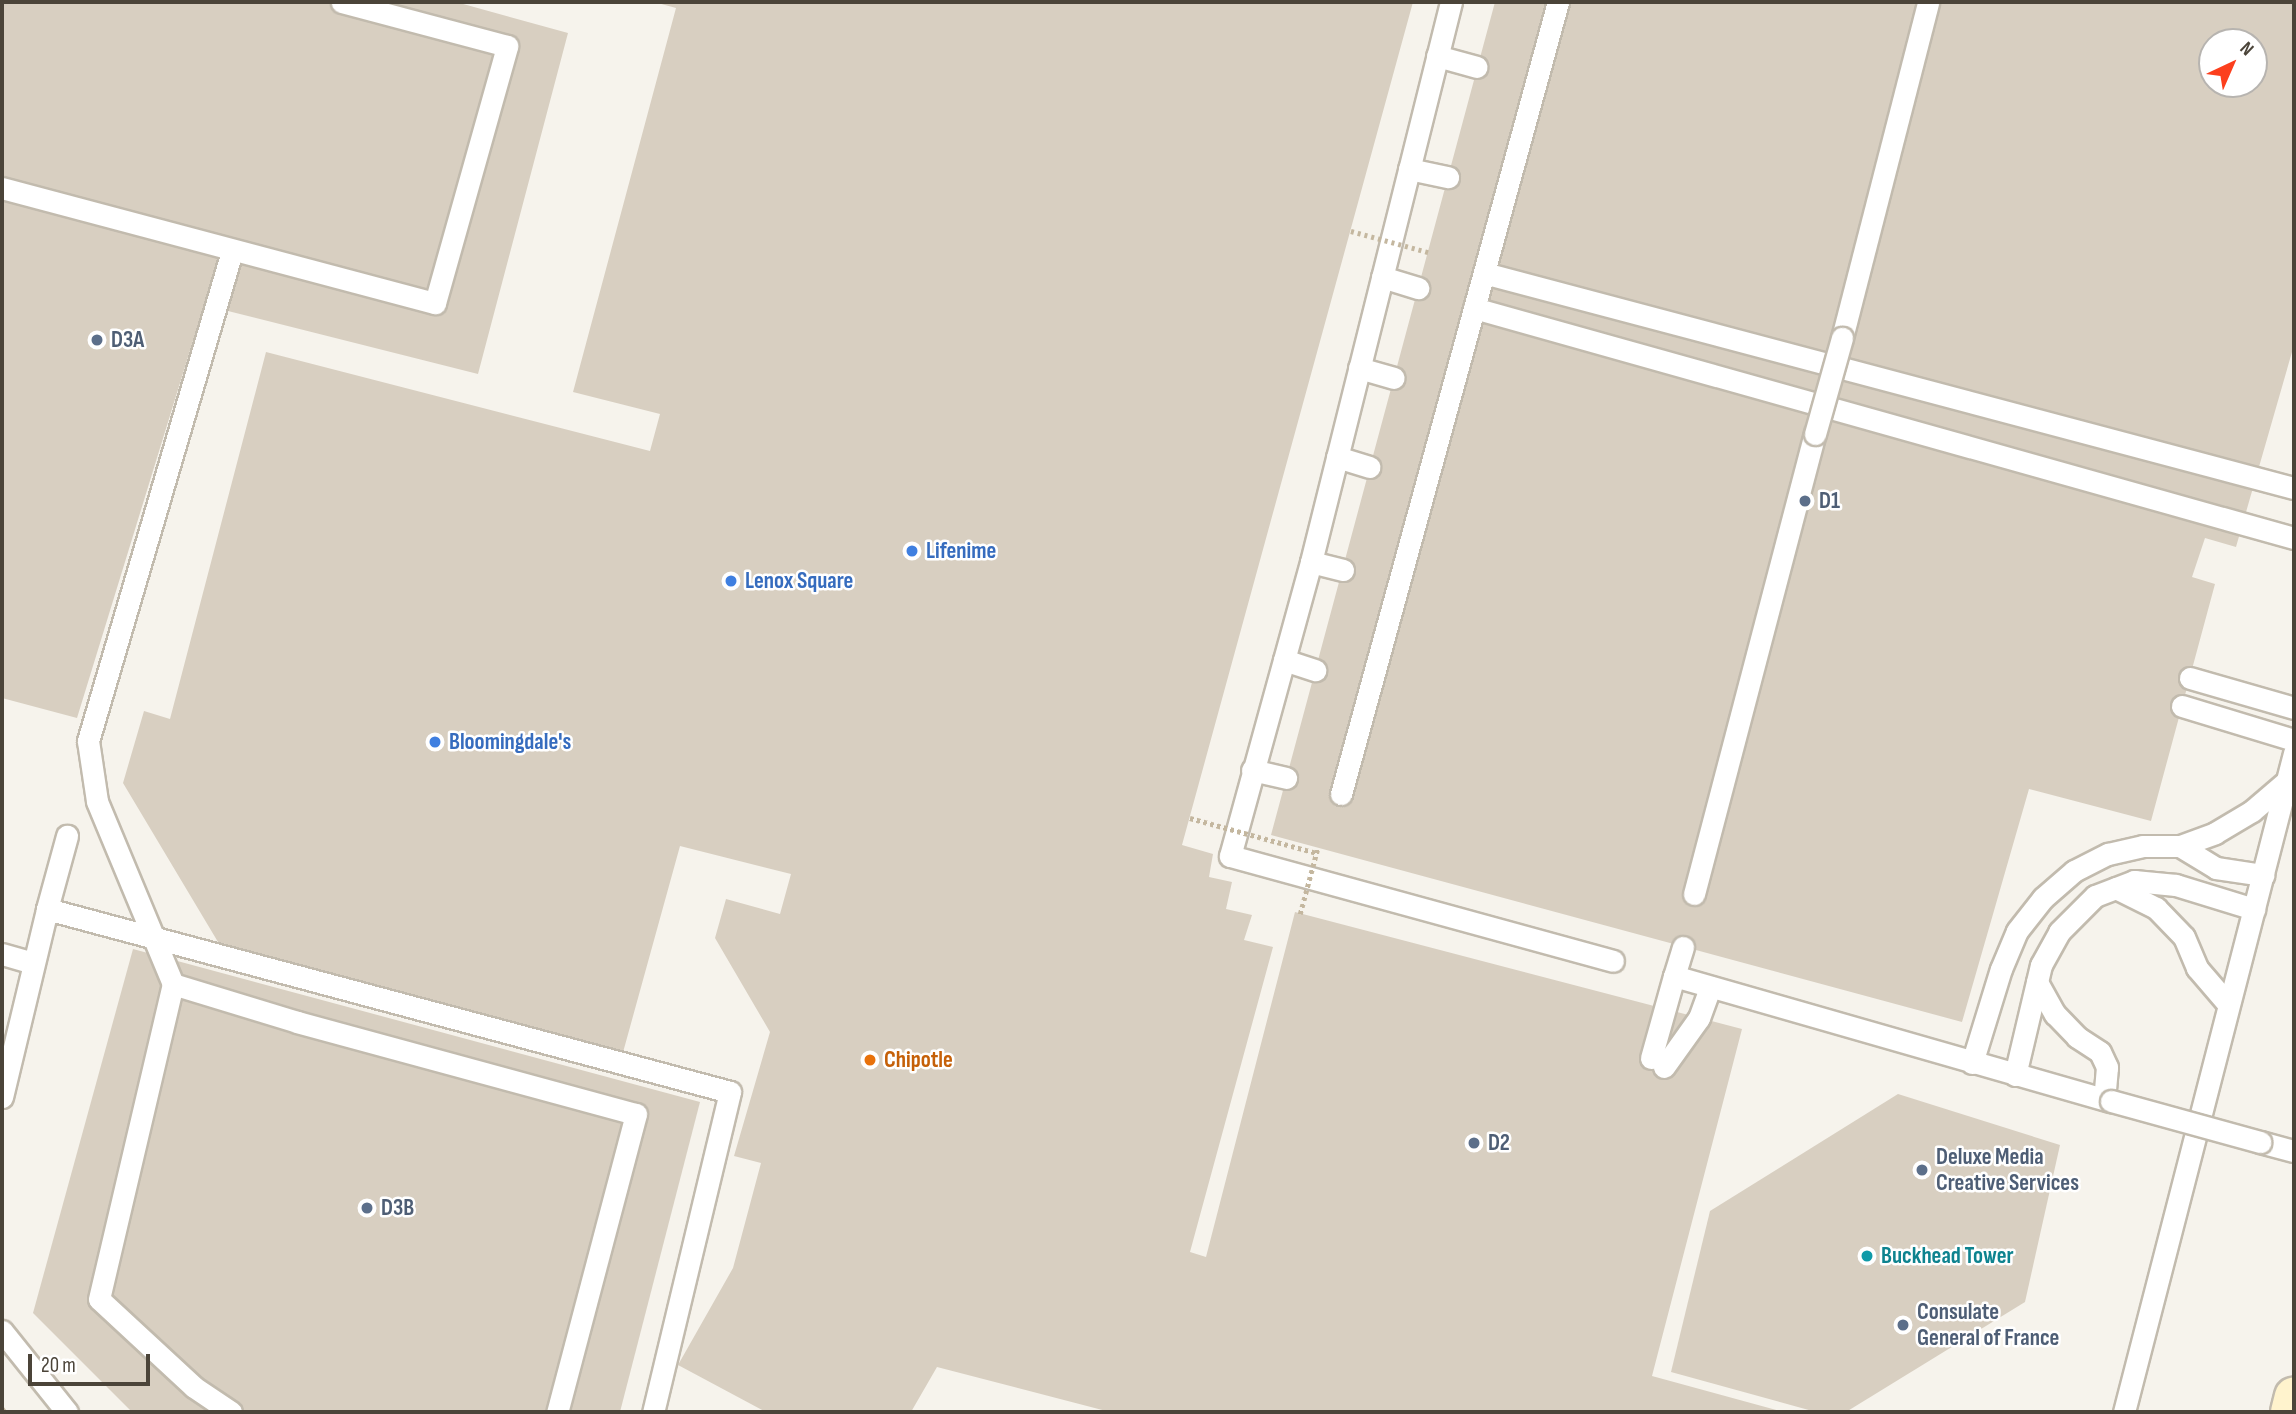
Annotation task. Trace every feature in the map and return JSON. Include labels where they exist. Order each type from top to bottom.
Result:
[{"type":"street","points":[[2290,1412],[2294,1396]]},
{"type":"lane","points":[[2,188],[435,303],[507,46],[342,2]]},
{"type":"lane","points":[[1451,2],[1311,562],[1230,856],[1613,961]]},
{"type":"lane","points":[[1341,794],[1558,2]]},
{"type":"lane","points":[[1694,894],[1928,2]]},
{"type":"lane","points":[[1437,56],[1478,67]]},
{"type":"lane","points":[[1409,169],[1448,177]]},
{"type":"lane","points":[[231,1412],[194,1387],[99,1299],[173,984],[97,801],[88,741],[232,251]]},
{"type":"lane","points":[[1483,273],[2294,488]]},
{"type":"lane","points":[[1382,277],[1418,288]]},
{"type":"lane","points":[[1474,308],[2294,538]]},
{"type":"lane","points":[[1359,368],[1394,378]]},
{"type":"lane","points":[[1337,457],[1370,467]]},
{"type":"lane","points":[[1311,562],[1343,570]]},
{"type":"lane","points":[[1284,660],[1315,670]]},
{"type":"lane","points":[[2190,678],[2294,708]]},
{"type":"lane","points":[[2182,706],[2294,740]]},
{"type":"lane","points":[[2124,1412],[2294,754]]},
{"type":"lane","points":[[1252,770],[1286,778]]},
{"type":"lane","points":[[1972,1063],[2001,969],[2017,931],[2043,898],[2074,871],[2108,854],[2143,846],[2180,846],[2215,833],[2252,811],[2287,781]]},
{"type":"lane","points":[[2,1097],[6,1064],[67,836]]},
{"type":"lane","points":[[2180,846],[2216,868],[2263,875]]},
{"type":"lane","points":[[2015,1075],[2041,965],[2059,932],[2095,896],[2134,881],[2176,885],[2255,909]]},
{"type":"lane","points":[[2116,888],[2156,908],[2183,937],[2197,968],[2228,1004]]},
{"type":"lane","points":[[47,909],[730,1092],[653,1412]]},
{"type":"lane","points":[[1683,947],[1674,976],[1658,1062],[1699,1018],[1710,987]]},
{"type":"lane","points":[[2,954],[33,963]]},
{"type":"lane","points":[[1674,976],[1972,1063],[2294,1151]]},
{"type":"lane","points":[[2037,982],[2054,1014],[2077,1037],[2100,1052],[2107,1067],[2107,1100]]},
{"type":"lane","points":[[173,984],[297,1022],[636,1114],[557,1412]]},
{"type":"lane","points":[[2,1331],[67,1412]]},
{"type":"path","points":[[1351,231],[1427,253]]},
{"type":"path","points":[[1190,818],[1318,850],[1300,914]]},
{"type":"building","name":"D3A","points":[[2,2],[456,2],[568,33],[478,374],[204,305],[77,718],[2,698]]},
{"type":"building","name":"Lenox Square","points":[[654,2],[1413,2],[1182,845],[1213,854],[1209,877],[1232,882],[1226,909],[1252,915],[1244,940],[1273,947],[1190,1252],[1206,1257],[1295,912],[1742,1029],[1652,1376],[1784,1412],[1110,1412],[937,1367],[911,1412],[766,1412],[678,1365],[733,1268],[761,1163],[734,1156],[770,1032],[715,938],[726,899],[780,914],[791,874],[680,846],[622,1056],[218,942],[123,783],[144,711],[170,719],[266,352],[650,451],[660,414],[573,392],[676,8]]},
{"type":"building","name":"D1","points":[[1495,2],[2294,2],[2294,345],[2236,547],[2205,538],[2192,577],[2215,584],[2151,821],[2029,789],[1962,1022],[1271,835]]},
{"type":"building","name":"D3B","points":[[133,949],[700,1102],[620,1412],[132,1412],[33,1313]]},
{"type":"building","name":"Buckhead Tower","points":[[1898,1094],[2060,1145],[2025,1302],[1846,1412],[1816,1412],[1671,1372],[1710,1211]]},
{"type":"place","name":"D3A","points":[[97,340]]},
{"type":"place","name":"D1","points":[[1805,501]]},
{"type":"place","name":"Lifenime","points":[[912,551]]},
{"type":"place","name":"Lenox Square","points":[[731,581]]},
{"type":"place","name":"Bloomingdale's","points":[[435,742]]},
{"type":"place","name":"Chipotle","points":[[870,1060]]},
{"type":"place","name":"D2","points":[[1474,1143]]},
{"type":"place","name":"Deluxe Media Creative Services","points":[[1922,1170]]},
{"type":"place","name":"D3B","points":[[367,1208]]},
{"type":"place","name":"Buckhead Tower","points":[[1867,1256]]},
{"type":"place","name":"Consulate General of France","points":[[1903,1325]]}]
